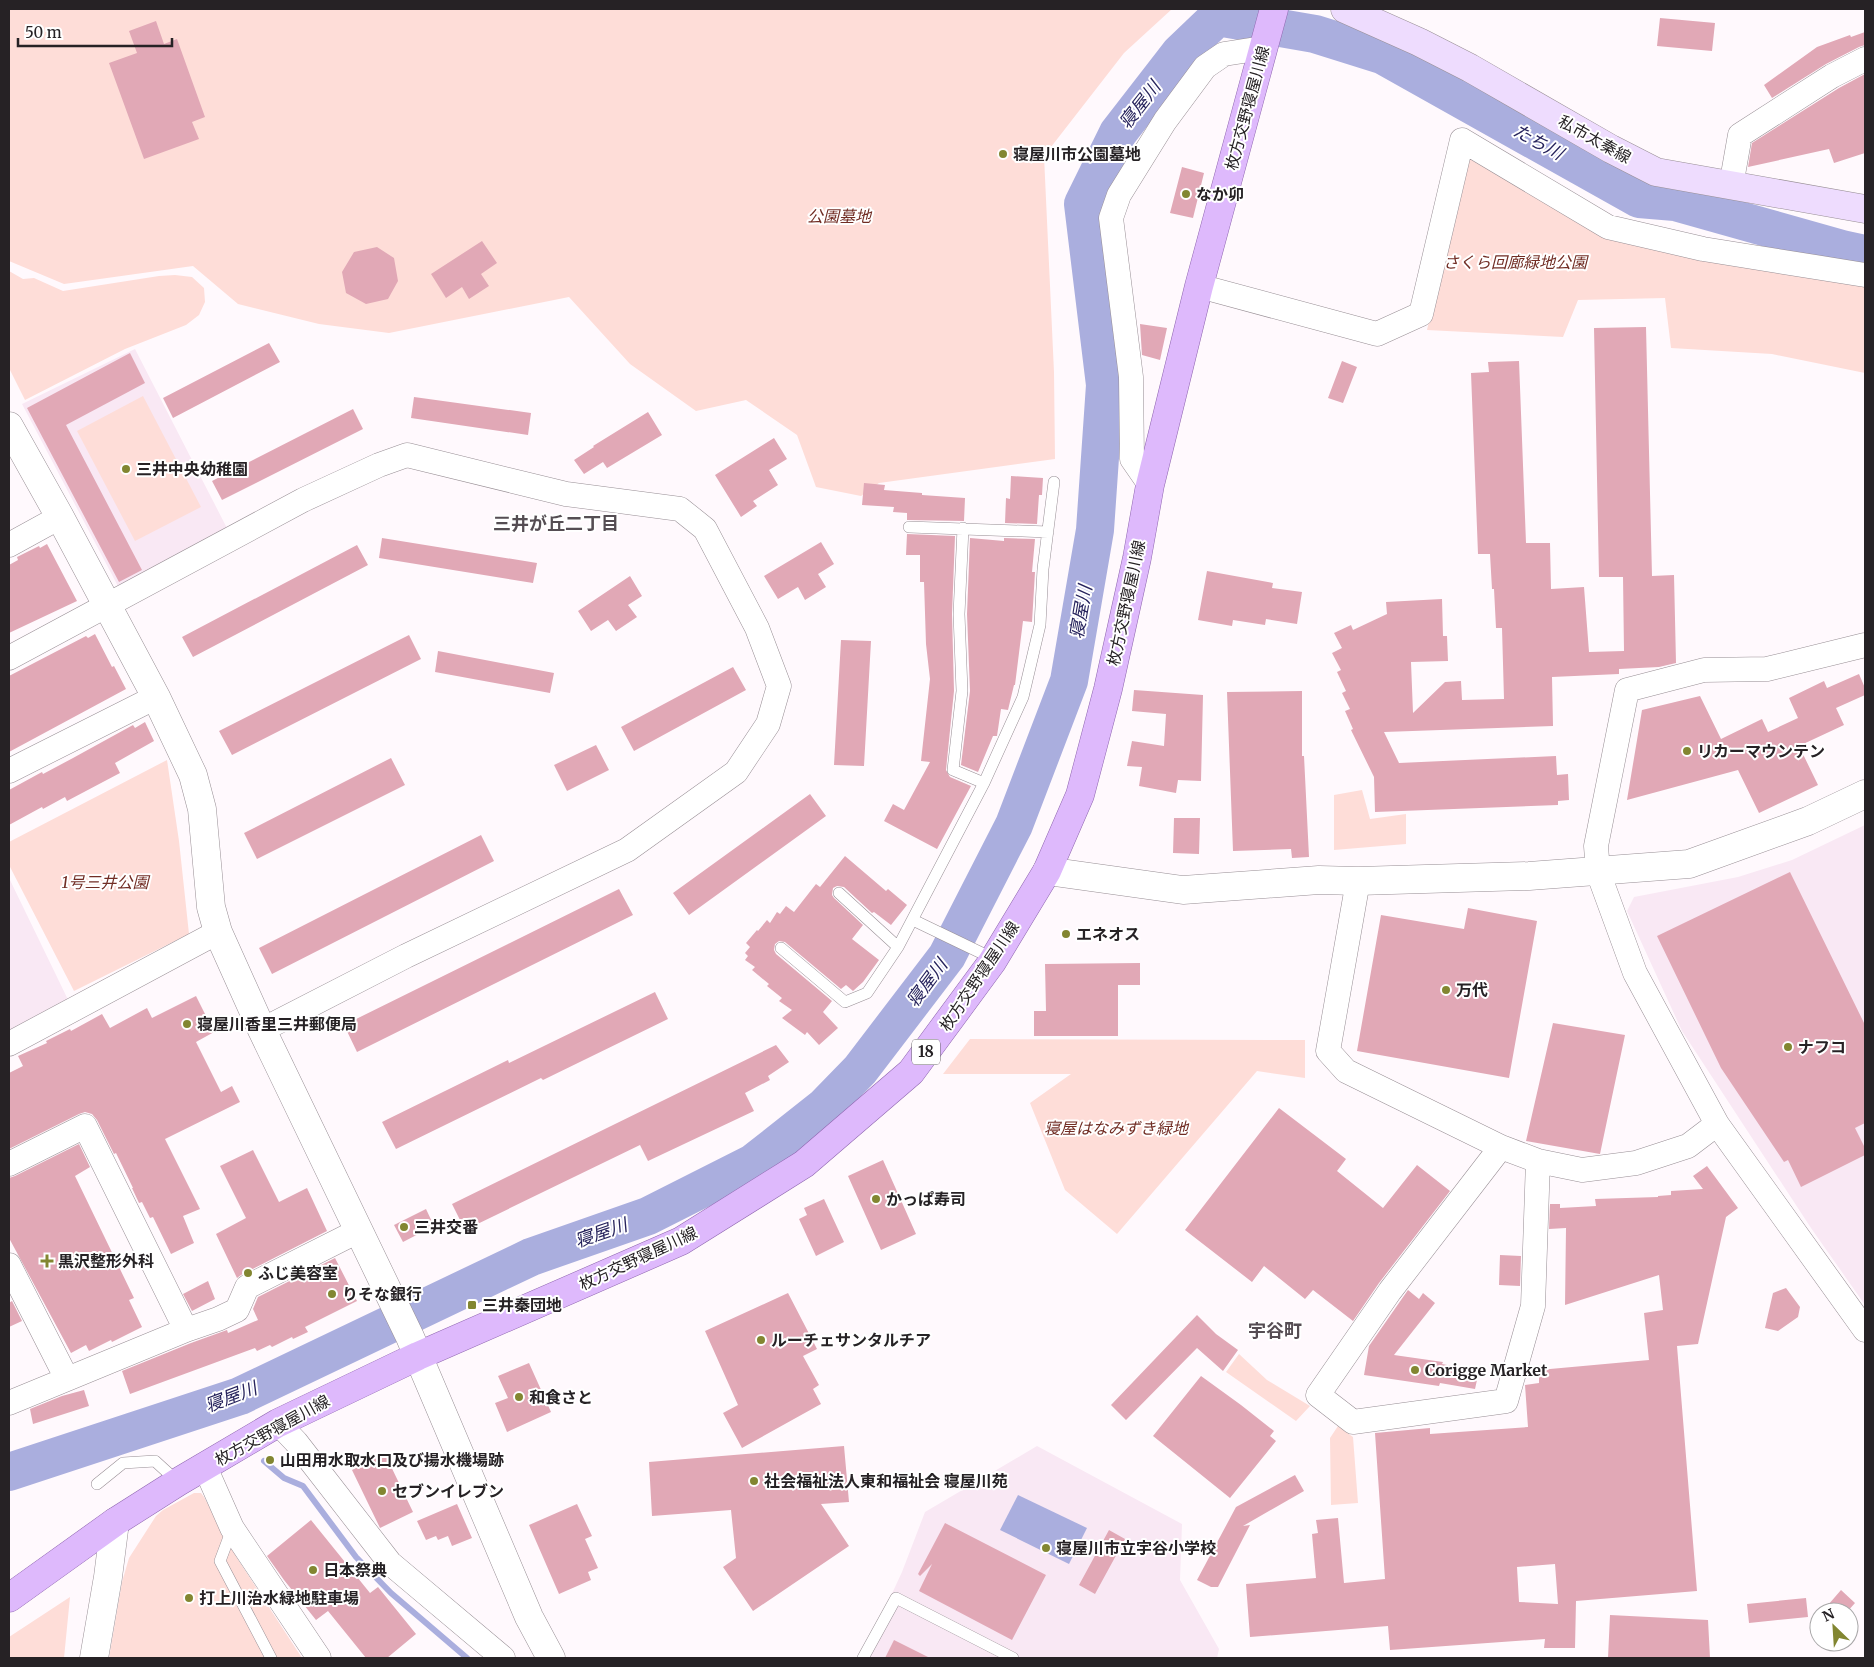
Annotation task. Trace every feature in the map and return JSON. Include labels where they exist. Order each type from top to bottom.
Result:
[{"type":"main road","name":"枚方交野寝屋川線","points":[[9,1598],[115,1522],[178,1482],[278,1423],[414,1347],[681,1241],[804,1164],[911,1072],[994,959],[1046,871],[1080,795],[1112,670],[1137,558],[1150,484],[1200,286],[1274,9]]},
{"type":"main road","name":"私市太秦線","points":[[1344,9],[1419,42],[1470,68],[1610,150],[1656,172],[1865,210]]},
{"type":"street","points":[[1150,484],[1132,459],[1132,377],[1111,218],[1119,195],[1165,121],[1205,67],[1224,54],[1264,46]]},
{"type":"street","points":[[1731,186],[1740,135],[1832,76],[1865,59]]},
{"type":"street","points":[[1200,286],[1378,334],[1421,314],[1462,140],[1608,227],[1703,249],[1865,275]]},
{"type":"street","points":[[9,426],[108,606],[156,698],[193,775],[202,809],[211,908],[218,932],[262,1030],[414,1347],[529,1617],[551,1658]]},
{"type":"street","points":[[9,658],[303,500],[379,465],[408,455],[566,494],[680,509],[705,529],[757,628],[779,686],[768,724],[736,772],[628,850],[406,956],[262,1030]]},
{"type":"street","points":[[9,545],[60,517]]},
{"type":"street","points":[[1865,645],[1767,669],[1704,670],[1627,690],[1596,846],[1598,872],[1635,973],[1717,1124],[1865,1330]]},
{"type":"street","points":[[9,771],[156,698]]},
{"type":"street","points":[[1046,871],[1183,890],[1319,880],[1358,881],[1529,876],[1689,864],[1808,821],[1865,794]]},
{"type":"street","points":[[1358,881],[1328,1051],[1346,1071],[1501,1147],[1538,1161],[1582,1170],[1636,1163],[1688,1146],[1717,1124]]},
{"type":"street","points":[[9,1044],[218,932]]},
{"type":"street","points":[[9,1164],[85,1126],[186,1330]]},
{"type":"street","points":[[1501,1147],[1390,1292],[1318,1394],[1353,1422],[1506,1402],[1534,1306],[1538,1161]]},
{"type":"street","points":[[9,1403],[237,1310],[247,1287],[358,1231]]},
{"type":"street","points":[[11,1276],[67,1379]]},
{"type":"street","points":[[278,1423],[296,1442],[390,1563],[504,1658]]},
{"type":"street","points":[[205,1467],[232,1528],[319,1658]]},
{"type":"street","points":[[94,1658],[115,1522]]},
{"type":"lane","points":[[781,948],[845,1002],[867,993],[898,947],[984,783],[1023,697],[1040,625],[1043,569],[1054,482]]},
{"type":"lane","points":[[909,527],[1048,532]]},
{"type":"lane","points":[[963,528],[959,614],[962,691],[953,770],[984,783]]},
{"type":"lane","points":[[839,893],[898,947]]},
{"type":"lane","points":[[913,920],[994,959]]},
{"type":"lane","points":[[97,1484],[123,1463],[155,1461],[178,1482]]},
{"type":"lane","points":[[232,1528],[220,1562],[271,1658]]},
{"type":"lane","points":[[863,1658],[896,1598],[1013,1658]]},
{"type":"shaded area","name":"三井中央幼稚園","points":[[135,349],[230,534],[120,590],[22,404]]},
{"type":"shaded area","name":"ナフコ","points":[[1865,825],[1865,1305],[1811,1228],[1682,1031],[1627,911],[1634,897],[1738,877],[1792,860]]},
{"type":"shaded area","points":[[9,878],[73,1010],[9,1044]]},
{"type":"shaded area","name":"寝屋川市立宇谷小学校","points":[[1037,1446],[1182,1524],[1180,1580],[1219,1649],[1217,1658],[862,1658],[902,1572],[925,1512]]},
{"type":"green space","name":"公園墓地","points":[[9,9],[1172,9],[1124,53],[1044,156],[1054,372],[1055,459],[879,483],[861,496],[816,487],[797,435],[746,400],[696,411],[630,364],[569,297],[389,333],[319,324],[238,304],[193,266],[64,284],[9,261]]},
{"type":"green space","name":"さくら回廊緑地公園","points":[[1468,152],[1604,232],[1865,283],[1865,373],[1772,354],[1671,348],[1665,298],[1578,300],[1563,337],[1427,330]]},
{"type":"green space","points":[[9,271],[23,279],[34,278],[63,291],[159,276],[192,277],[204,288],[205,302],[199,315],[186,325],[125,349],[25,400],[9,368]]},
{"type":"green space","points":[[143,396],[201,507],[135,541],[77,431]]},
{"type":"green space","name":"1号三井公園","points":[[167,760],[179,841],[189,934],[74,991],[9,865],[9,842]]},
{"type":"green space","points":[[1362,790],[1370,819],[1406,814],[1406,844],[1334,850],[1334,795]]},
{"type":"green space","name":"寝屋はなみずき緑地","points":[[970,1039],[1305,1040],[1305,1078],[1257,1071],[1117,1234],[1065,1190],[1030,1103],[1071,1074],[943,1074]]},
{"type":"green space","points":[[1239,1354],[1267,1380],[1310,1406],[1296,1421],[1226,1372]]},
{"type":"green space","points":[[1338,1426],[1353,1437],[1358,1503],[1331,1505],[1330,1438]]},
{"type":"green space","points":[[194,1493],[201,1493],[204,1497],[237,1558],[302,1658],[109,1658],[122,1582],[129,1558],[156,1516],[163,1510]]},
{"type":"green space","points":[[70,1597],[64,1658],[9,1658],[9,1637]]},
{"type":"water","points":[[1018,1495],[1087,1528],[1069,1564],[1000,1530]]},
{"type":"building","points":[[1660,18],[1715,23],[1712,51],[1657,46]]},
{"type":"building","points":[[156,21],[164,44],[177,39],[205,117],[192,122],[199,139],[144,159],[109,63],[137,53],[129,31]]},
{"type":"building","points":[[1865,32],[1865,45],[1826,64],[1772,98],[1764,85],[1817,47],[1850,35],[1851,37]]},
{"type":"building","points":[[1865,74],[1865,153],[1834,163],[1829,149],[1748,167],[1752,143],[1839,88]]},
{"type":"building","points":[[1182,167],[1204,173],[1193,218],[1170,213]]},
{"type":"building","points":[[482,241],[497,263],[481,274],[489,286],[469,299],[462,287],[446,298],[431,274]]},
{"type":"building","points":[[377,247],[394,258],[398,281],[388,299],[366,304],[346,293],[342,272],[354,252]]},
{"type":"building","points":[[1140,324],[1167,328],[1160,360],[1142,355]]},
{"type":"building","points":[[1646,327],[1652,576],[1674,575],[1676,663],[1659,667],[1619,669],[1619,674],[1552,677],[1553,726],[1384,732],[1399,763],[1556,756],[1557,775],[1568,774],[1569,800],[1558,801],[1558,805],[1375,812],[1374,777],[1351,730],[1353,729],[1345,711],[1350,709],[1342,693],[1346,691],[1337,672],[1341,670],[1332,653],[1342,648],[1334,633],[1351,625],[1353,630],[1387,614],[1386,602],[1442,599],[1443,636],[1447,636],[1448,661],[1411,662],[1413,713],[1445,682],[1461,681],[1462,700],[1504,699],[1502,628],[1496,628],[1490,554],[1478,554],[1471,373],[1489,372],[1488,362],[1519,361],[1526,543],[1550,543],[1551,589],[1584,587],[1589,652],[1624,651],[1623,577],[1599,577],[1594,328]]},
{"type":"building","points":[[269,343],[280,362],[173,418],[163,398]]},
{"type":"building","points":[[130,353],[145,383],[66,425],[142,570],[119,582],[27,408]]},
{"type":"building","points":[[1342,361],[1357,367],[1343,403],[1328,398]]},
{"type":"building","points":[[414,397],[531,413],[528,435],[411,418]]},
{"type":"building","points":[[353,409],[363,429],[222,500],[212,481]]},
{"type":"building","points":[[648,412],[662,435],[607,468],[603,462],[584,474],[574,460]]},
{"type":"building","points":[[774,438],[787,459],[769,470],[778,485],[753,501],[757,506],[741,517],[715,475]]},
{"type":"building","points":[[1011,476],[1043,478],[1042,495],[1039,495],[1037,524],[1005,523],[1006,498],[1010,499]]},
{"type":"building","points":[[864,483],[885,485],[884,490],[965,498],[964,521],[907,520],[907,513],[893,512],[894,507],[862,505]]},
{"type":"building","points":[[907,534],[955,536],[952,614],[954,691],[946,770],[950,777],[971,786],[937,849],[884,821],[893,804],[904,810],[930,762],[921,761],[930,679],[926,644],[924,582],[920,582],[920,555],[906,555]]},
{"type":"building","points":[[382,538],[537,563],[533,583],[379,558]]},
{"type":"building","points":[[970,538],[1004,541],[1004,538],[1035,539],[1032,572],[1035,572],[1032,622],[1023,621],[1015,685],[1008,710],[1001,709],[997,736],[993,736],[978,772],[961,765],[970,691],[967,614]]},
{"type":"building","points":[[821,542],[834,564],[818,574],[826,587],[805,600],[798,587],[778,599],[764,576]]},
{"type":"building","points":[[47,544],[77,601],[9,633],[9,565],[18,560],[17,557]]},
{"type":"building","points":[[357,545],[368,565],[193,657],[182,637]]},
{"type":"building","points":[[1207,571],[1273,583],[1272,588],[1302,592],[1297,624],[1266,619],[1265,625],[1233,620],[1232,626],[1198,620]]},
{"type":"building","points":[[630,576],[642,596],[628,605],[637,617],[616,631],[608,620],[591,631],[578,611]]},
{"type":"building","points":[[95,634],[126,689],[9,752],[9,676],[86,636],[88,638]]},
{"type":"building","points":[[409,635],[421,659],[232,755],[219,731]]},
{"type":"building","points":[[841,640],[871,641],[864,766],[834,765]]},
{"type":"building","points":[[438,651],[554,673],[550,693],[435,672]]},
{"type":"building","points":[[733,667],[746,690],[634,751],[621,727]]},
{"type":"building","points":[[1859,674],[1865,688],[1865,695],[1836,708],[1844,725],[1799,746],[1818,785],[1759,813],[1738,770],[1627,800],[1642,710],[1700,696],[1721,739],[1762,719],[1768,732],[1798,718],[1789,698],[1824,681],[1827,688]]},
{"type":"building","points":[[1134,690],[1203,695],[1201,781],[1178,780],[1176,793],[1139,786],[1142,767],[1127,766],[1132,741],[1164,746],[1166,714],[1132,711]]},
{"type":"building","points":[[1302,691],[1302,756],[1304,756],[1309,857],[1292,858],[1291,849],[1233,851],[1227,692]]},
{"type":"building","points":[[145,722],[154,741],[115,763],[120,773],[67,801],[65,797],[9,825],[9,790],[42,772],[43,774],[133,725],[135,728]]},
{"type":"building","points":[[596,745],[609,770],[567,791],[554,765]]},
{"type":"building","points":[[391,758],[405,785],[257,859],[244,833]]},
{"type":"building","points":[[810,794],[826,816],[689,915],[673,893]]},
{"type":"building","points":[[1174,818],[1200,818],[1199,854],[1173,853]]},
{"type":"building","points":[[481,835],[494,861],[272,974],[259,948]]},
{"type":"building","points":[[845,856],[886,891],[888,889],[907,905],[891,925],[874,912],[872,913],[844,887],[837,886],[833,888],[832,895],[834,898],[863,925],[852,939],[879,960],[863,982],[853,991],[846,985],[841,989],[785,942],[779,941],[775,944],[774,950],[776,954],[832,1001],[823,1012],[838,1028],[819,1045],[807,1032],[805,1035],[782,1018],[792,1010],[779,1001],[782,998],[767,986],[769,984],[752,970],[755,967],[745,960],[748,956],[745,953],[750,947],[746,943],[767,920],[770,923],[777,912],[780,914],[786,906],[794,912],[816,884],[820,887]]},
{"type":"building","name":"ナフコ","points":[[1790,872],[1865,1025],[1865,1123],[1855,1128],[1865,1148],[1865,1155],[1801,1187],[1788,1160],[1784,1162],[1721,1068],[1657,936]]},
{"type":"building","points":[[619,889],[633,915],[357,1052],[344,1025]]},
{"type":"building","name":"万代","points":[[1468,908],[1537,921],[1509,1078],[1357,1051],[1381,915],[1464,929]]},
{"type":"building","points":[[1140,963],[1140,985],[1118,985],[1118,1036],[1034,1036],[1034,1011],[1046,1011],[1045,964]]},
{"type":"building","points":[[655,992],[668,1019],[543,1080],[541,1078],[396,1149],[382,1122],[508,1060],[509,1063]]},
{"type":"building","points":[[196,996],[214,1032],[196,1042],[221,1092],[232,1086],[240,1102],[165,1139],[200,1209],[183,1216],[194,1243],[171,1254],[153,1217],[150,1218],[142,1202],[139,1203],[116,1153],[114,1154],[92,1114],[85,1112],[79,1114],[9,1149],[9,1073],[23,1066],[18,1056],[102,1014],[110,1028],[147,1008],[152,1018]]},
{"type":"building","points":[[1553,1023],[1625,1035],[1600,1154],[1526,1141]]},
{"type":"building","points":[[776,1045],[789,1062],[768,1076],[770,1080],[745,1093],[754,1111],[648,1161],[640,1145],[465,1230],[452,1204]]},
{"type":"building","points":[[1279,1108],[1346,1159],[1337,1171],[1383,1208],[1417,1165],[1450,1191],[1379,1283],[1353,1321],[1313,1290],[1305,1299],[1264,1266],[1252,1282],[1185,1230]]},
{"type":"building","points":[[79,1144],[90,1167],[75,1176],[134,1298],[129,1300],[142,1327],[89,1351],[86,1345],[71,1353],[9,1238],[9,1178]]},
{"type":"building","points":[[253,1150],[279,1202],[307,1188],[327,1231],[237,1278],[216,1234],[246,1218],[220,1166]]},
{"type":"building","points":[[883,1160],[916,1234],[881,1250],[848,1176]]},
{"type":"building","points":[[1707,1166],[1738,1208],[1726,1217],[1698,1344],[1677,1346],[1697,1591],[1576,1601],[1575,1648],[1544,1648],[1545,1639],[1390,1650],[1388,1626],[1250,1637],[1246,1584],[1316,1578],[1312,1534],[1318,1533],[1316,1520],[1338,1518],[1344,1583],[1385,1579],[1375,1433],[1430,1428],[1430,1434],[1528,1427],[1525,1385],[1539,1383],[1539,1370],[1649,1360],[1644,1313],[1663,1310],[1659,1275],[1565,1305],[1566,1228],[1549,1229],[1550,1204],[1560,1204],[1560,1208],[1596,1206],[1595,1199],[1658,1197],[1671,1195],[1671,1191],[1703,1189],[1693,1176]],"holes":[[[1555,1564],[1558,1604],[1519,1602],[1517,1567]]]},
{"type":"building","points":[[824,1199],[844,1242],[816,1256],[799,1219],[807,1215],[804,1208]]},
{"type":"building","points":[[426,1209],[434,1226],[403,1242],[394,1225]]},
{"type":"building","points":[[1500,1255],[1521,1256],[1520,1286],[1499,1285]]},
{"type":"building","points":[[335,1258],[357,1301],[305,1327],[308,1332],[293,1339],[292,1337],[272,1347],[270,1345],[257,1351],[255,1348],[130,1394],[122,1371],[191,1343],[227,1330],[228,1333],[258,1320],[253,1309],[258,1297]]},
{"type":"building","points":[[208,1281],[215,1299],[192,1311],[183,1294]]},
{"type":"building","points":[[1786,1288],[1800,1307],[1798,1317],[1778,1331],[1765,1328],[1773,1293]]},
{"type":"building","points":[[1408,1290],[1419,1299],[1423,1293],[1435,1303],[1394,1355],[1443,1362],[1442,1364],[1479,1371],[1475,1389],[1440,1383],[1439,1386],[1364,1375],[1369,1346]]},
{"type":"building","points":[[788,1293],[817,1349],[803,1356],[819,1385],[813,1389],[821,1404],[742,1448],[723,1413],[738,1405],[705,1331]]},
{"type":"building","points":[[12,1301],[22,1321],[9,1327],[9,1303]]},
{"type":"building","points":[[1197,1315],[1216,1334],[1238,1350],[1223,1371],[1197,1348],[1126,1420],[1111,1405]]},
{"type":"building","points":[[529,1363],[551,1412],[507,1432],[495,1403],[508,1398],[498,1376]]},
{"type":"building","points":[[1201,1376],[1274,1431],[1270,1436],[1276,1441],[1230,1498],[1153,1436]]},
{"type":"building","points":[[84,1390],[89,1406],[33,1424],[30,1409],[62,1396]]},
{"type":"building","points":[[844,1446],[849,1502],[821,1504],[849,1546],[753,1611],[723,1567],[736,1558],[731,1510],[652,1516],[649,1462]]},
{"type":"building","name":"セブンイレブン","points":[[385,1454],[413,1512],[380,1528],[352,1470]]},
{"type":"building","points":[[1295,1475],[1304,1491],[1243,1526],[1250,1525],[1218,1587],[1211,1587],[1197,1580],[1236,1507]]},
{"type":"building","points":[[457,1504],[472,1538],[452,1546],[448,1536],[438,1540],[436,1536],[426,1540],[417,1521]]},
{"type":"building","points":[[577,1504],[592,1536],[585,1539],[598,1568],[588,1572],[591,1580],[559,1594],[529,1525]]},
{"type":"building","points":[[311,1520],[370,1593],[378,1587],[416,1634],[387,1658],[366,1658],[328,1611],[316,1620],[267,1556]]},
{"type":"building","points":[[945,1523],[1046,1575],[1012,1640],[919,1591],[932,1564],[920,1576],[918,1574]]},
{"type":"building","points":[[1109,1530],[1125,1539],[1095,1594],[1079,1585]]},
{"type":"building","points":[[1841,1590],[1854,1602],[1831,1602]]},
{"type":"building","points":[[1806,1598],[1808,1617],[1749,1623],[1747,1604]]},
{"type":"building","points":[[1610,1615],[1708,1620],[1710,1658],[1608,1658]]},
{"type":"building","points":[[894,1640],[930,1658],[885,1658]]},
{"type":"waterway","name":"寝屋川","points":[[9,1472],[240,1396],[531,1257],[648,1216],[753,1163],[824,1107],[860,1070],[947,956],[1014,825],[1069,681],[1095,530],[1105,385],[1083,204],[1118,133],[1180,53],[1226,9]]},
{"type":"waterway","name":"たち川","points":[[1217,17],[1315,34],[1382,55],[1639,199],[1675,202],[1865,254]]},
{"type":"waterway","points":[[264,1461],[284,1478],[303,1486],[356,1557],[391,1593],[467,1658]]},
{"type":"place","name":"寝屋川市公園墓地","points":[[1003,154]]},
{"type":"place","name":"なか卯","points":[[1186,194]]},
{"type":"place","name":"三井中央幼稚園","points":[[126,469]]},
{"type":"place","name":"リカーマウンテン","points":[[1687,751]]},
{"type":"place","name":"エネオス","points":[[1066,934]]},
{"type":"place","name":"万代","points":[[1446,990]]},
{"type":"place","name":"寝屋川香里三井郵便局","points":[[187,1024]]},
{"type":"place","name":"ナフコ","points":[[1788,1047]]},
{"type":"place","name":"かっぱ寿司","points":[[876,1199]]},
{"type":"place","name":"三井交番","points":[[404,1227]]},
{"type":"place","name":"黒沢整形外科","points":[[47,1261]]},
{"type":"place","name":"ふじ美容室","points":[[248,1273]]},
{"type":"place","name":"りそな銀行","points":[[332,1294]]},
{"type":"place","name":"三井秦団地","points":[[472,1305]]},
{"type":"place","name":"ルーチェサンタルチア","points":[[761,1340]]},
{"type":"place","name":"Corigge Market","points":[[1415,1370]]},
{"type":"place","name":"和食さと","points":[[519,1397]]},
{"type":"place","name":"山田用水取水口及び揚水機場跡","points":[[270,1460]]},
{"type":"place","name":"社会福祉法人東和福祉会 寝屋川苑","points":[[754,1481]]},
{"type":"place","name":"セブンイレブン","points":[[382,1491]]},
{"type":"place","name":"寝屋川市立宇谷小学校","points":[[1046,1548]]},
{"type":"place","name":"日本祭典","points":[[313,1570]]},
{"type":"place","name":"打上川治水緑地駐車場","points":[[189,1598]]},
{"type":"district","name":"三井が丘二丁目","points":[[556,524]]},
{"type":"district","name":"宇谷町","points":[[1275,1331]]}]
